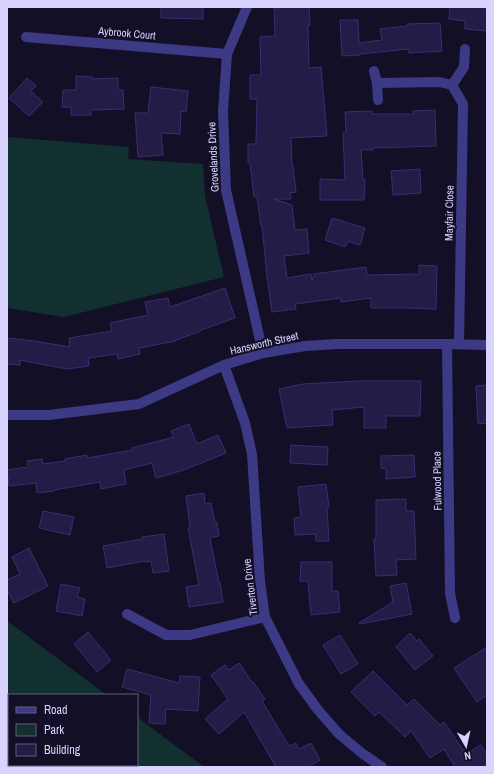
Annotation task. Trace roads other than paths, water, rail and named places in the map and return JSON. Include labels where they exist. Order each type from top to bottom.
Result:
[{"type":"street","name":"Grovelands Drive","points":[[247,7],[227,54],[223,111],[226,190],[263,353]]},
{"type":"street","name":"Aybrook Court","points":[[26,37],[227,54]]},
{"type":"street","points":[[377,83],[439,82],[452,85],[464,67],[465,49]]},
{"type":"street","points":[[374,72],[377,83],[378,100]]},
{"type":"street","name":"Mayfair Close","points":[[452,85],[463,104],[459,344]]},
{"type":"street","name":"Hansworth Street","points":[[7,415],[49,415],[139,404],[224,365],[263,353],[305,346],[337,344],[487,345]]},
{"type":"street","name":"Fulwood Place","points":[[447,344],[450,593],[455,618]]},
{"type":"street","name":"Tiverton Drive","points":[[224,365],[245,423],[252,454],[260,581],[265,617],[299,684],[318,710],[339,734],[363,754],[382,767]]},
{"type":"street","points":[[127,614],[166,635],[190,634],[265,617]]}]
